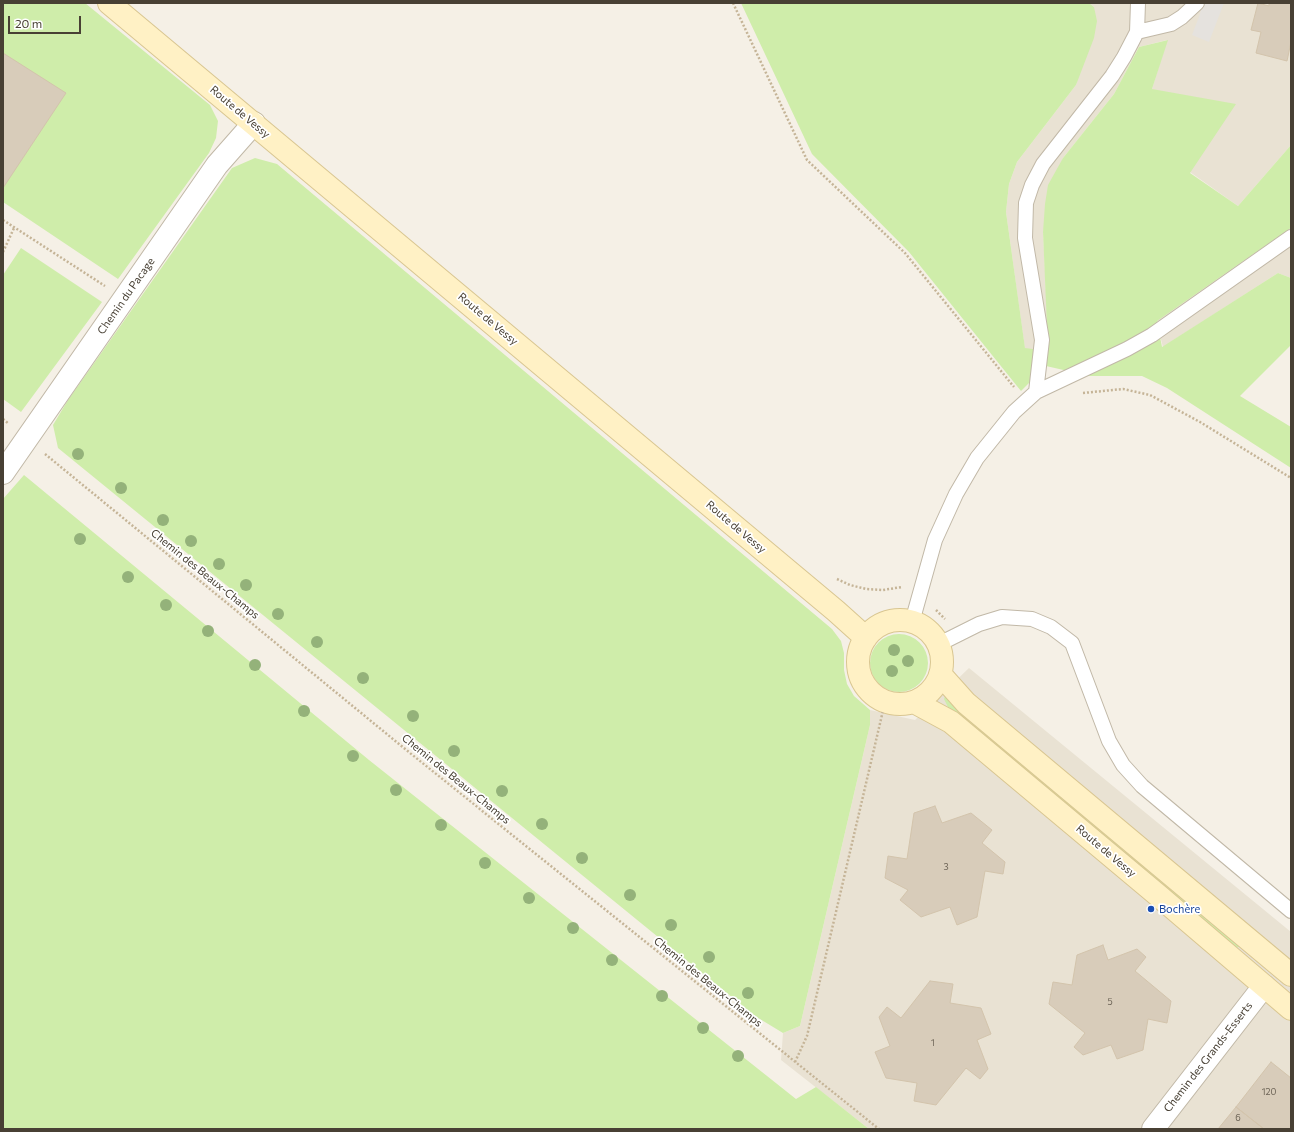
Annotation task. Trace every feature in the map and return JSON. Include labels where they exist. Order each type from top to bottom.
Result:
[{"type":"street","name":"Route de Vessy","points":[[109,3],[824,601],[866,638]]},
{"type":"street","name":"Chemin du Pacage","points":[[3,473],[218,165],[254,123]]},
{"type":"street","points":[[902,620],[912,622],[923,626],[932,634],[939,644],[942,659],[941,675],[935,687],[926,696],[914,702],[905,705],[885,702],[867,689],[858,669],[860,648],[872,630],[886,622],[902,620]]},
{"type":"street","points":[[941,675],[966,703],[1286,971],[1264,986]]},
{"type":"street","name":"Route de Vessy","points":[[914,702],[951,722],[1291,1009]]},
{"type":"street","name":"Chemin des Grands-Esserts","points":[[1153,1129],[1264,986]]},
{"type":"lane","points":[[1031,396],[1042,340],[1025,238],[1024,212],[1028,195],[1043,164],[1112,76],[1124,57],[1137,32],[1138,3]]},
{"type":"lane","points":[[1137,32],[1171,24],[1182,17],[1197,3]]},
{"type":"lane","points":[[912,622],[935,540],[956,494],[977,458],[1003,424],[1031,396],[1127,350],[1152,335],[1291,237]]},
{"type":"lane","points":[[939,644],[979,624],[1002,617],[1032,619],[1051,627],[1072,643],[1109,741],[1123,765],[1142,786],[1291,911]]},
{"type":"path","points":[[733,3],[807,160],[905,253],[1031,396]]},
{"type":"path","points":[[3,220],[124,298]]},
{"type":"path","points":[[3,252],[14,228]]},
{"type":"path","points":[[1081,393],[1123,389],[1150,395],[1200,422],[1291,478]]},
{"type":"path","name":"Chemin des Beaux-Champs","points":[[26,438],[410,753],[879,1129]]},
{"type":"path","points":[[795,1062],[808,1036],[885,702]]},
{"type":"shaded area","points":[[1089,3],[1291,3],[1291,145],[1238,206],[1190,172],[1152,89],[1167,40],[1139,47],[1114,94],[1063,158],[1043,232],[1049,351],[1025,349],[1006,212],[1009,184],[1017,162],[1076,85],[1094,7]]},
{"type":"shaded area","points":[[1202,3],[1224,3],[1209,42],[1192,35],[1200,14]]},
{"type":"shaded area","points":[[1291,228],[1291,278],[1278,273],[1163,347],[1156,321]]},
{"type":"shaded area","points":[[969,668],[1291,932],[1291,1129],[869,1129],[781,1060],[783,1033],[800,1026],[870,725],[870,710],[915,720]]},
{"type":"green space","points":[[3,3],[85,3],[210,105],[218,121],[216,138],[209,153],[118,279],[3,202]]},
{"type":"green space","points":[[741,3],[1089,3],[1094,7],[1097,21],[1094,38],[1076,85],[1017,162],[1009,184],[1006,212],[1025,348],[1048,351],[1043,232],[1048,185],[1063,158],[1114,94],[1139,47],[1168,40],[1152,89],[1236,104],[1190,173],[1238,206],[1291,145],[1291,228],[1157,321],[1162,347],[1278,273],[1291,278],[1291,345],[1240,396],[1291,427],[1291,468],[1167,388],[1142,376],[1090,376],[1046,366],[1021,391],[909,252],[812,154]]},
{"type":"green space","points":[[255,158],[277,164],[832,629],[841,641],[844,653],[844,670],[847,684],[854,696],[870,710],[870,725],[800,1026],[783,1033],[755,1016],[58,448],[53,425],[68,400],[232,168]]},
{"type":"green space","points":[[21,248],[102,302],[21,412],[3,399],[3,275]]},
{"type":"green space","points":[[24,475],[369,760],[796,1099],[816,1087],[869,1129],[3,1129],[3,499]]},
{"type":"green space","points":[[899,634],[910,636],[920,642],[926,652],[928,663],[926,674],[920,684],[910,690],[899,692],[888,690],[878,684],[872,674],[870,663],[872,652],[878,642],[888,636]]},
{"type":"green space","points":[[946,694],[1240,943],[1239,947],[1235,948],[951,713],[944,699]]},
{"type":"building","points":[[1258,3],[1269,6],[1269,3],[1291,3],[1291,42],[1287,61],[1256,53],[1261,32],[1251,30]]},
{"type":"building","points":[[3,53],[66,93],[3,188]]},
{"type":"building","points":[[935,806],[942,823],[971,813],[992,830],[982,843],[1005,862],[1003,874],[985,871],[977,917],[957,925],[950,907],[921,917],[900,900],[908,890],[885,878],[888,856],[907,859],[914,813]]},
{"type":"building","points":[[1103,945],[1108,960],[1137,949],[1146,957],[1135,971],[1171,1001],[1167,1023],[1148,1019],[1143,1050],[1117,1059],[1111,1045],[1083,1055],[1074,1047],[1085,1033],[1049,1004],[1053,982],[1072,985],[1077,955]]},
{"type":"building","points":[[930,981],[953,984],[950,1003],[981,1008],[991,1034],[977,1040],[988,1069],[980,1079],[966,1068],[936,1105],[914,1101],[917,1083],[886,1078],[875,1052],[890,1046],[879,1017],[887,1007],[901,1018]]},
{"type":"building","points":[[1271,1062],[1291,1078],[1291,1129],[1264,1129],[1236,1107]]},
{"type":"building","points":[[1236,1107],[1264,1129],[1218,1129]]},
{"type":"place","name":"Bochère","points":[[1151,909]]}]
